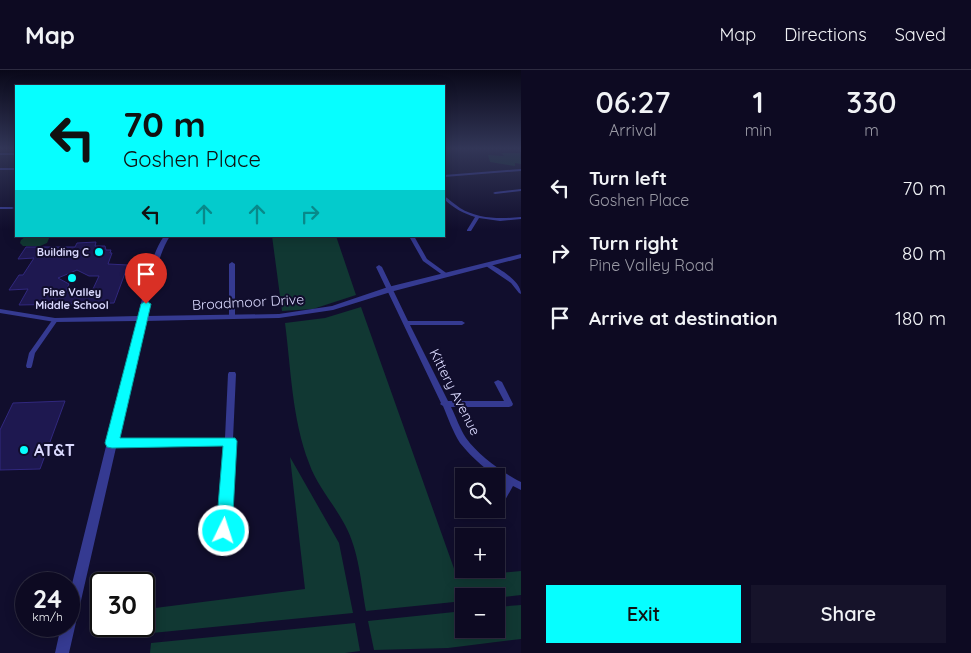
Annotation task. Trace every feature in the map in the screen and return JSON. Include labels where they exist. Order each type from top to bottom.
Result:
[{"type":"street","points":[[495,193],[521,190]]},
{"type":"street","points":[[445,198],[452,206],[462,212],[478,216],[521,218]]},
{"type":"street","points":[[0,208],[12,208]]},
{"type":"street","points":[[469,230],[478,216]]},
{"type":"street","points":[[80,575],[159,253],[167,237]]},
{"type":"street","points":[[412,237],[425,260],[446,275]]},
{"type":"street","name":"Broadmoor Drive","points":[[0,311],[55,320],[279,316],[333,308],[392,289],[521,256]]},
{"type":"street","points":[[232,264],[232,317]]},
{"type":"street","points":[[488,265],[513,282],[521,292]]},
{"type":"street","name":"Kittery Avenue","points":[[380,267],[408,323],[444,404],[463,440],[494,470],[521,486]]},
{"type":"street","points":[[29,366],[32,353],[55,320]]},
{"type":"street","points":[[408,323],[462,323]]},
{"type":"street","points":[[224,531],[232,374]]},
{"type":"street","points":[[444,404],[509,404],[498,382]]},
{"type":"street","points":[[112,443],[230,441]]},
{"type":"street","points":[[505,492],[511,481]]},
{"type":"street","points":[[62,653],[65,637]]},
{"type":"green space","points":[[25,237],[50,237],[47,243],[40,246],[23,246],[20,243]]},
{"type":"green space","points":[[272,237],[336,237],[356,295],[313,309],[282,311]]},
{"type":"green space","points":[[361,307],[455,571],[455,578],[505,578],[505,572],[521,571],[521,595],[505,597],[505,588],[455,588],[455,602],[366,611],[359,567],[350,535],[312,471],[303,446],[293,394],[285,323],[325,318]]},
{"type":"green space","points":[[290,457],[339,543],[353,613],[155,633],[155,608],[305,589]]},
{"type":"green space","points":[[521,605],[521,639],[448,648],[374,650],[368,621],[455,612],[455,638],[505,638],[505,606]]},
{"type":"green space","points":[[355,623],[360,651],[345,653],[150,653],[151,643]]},
{"type":"building","points":[[96,242],[95,246],[105,246],[106,250],[111,250],[110,253],[112,253],[108,264],[128,265],[114,303],[19,305],[28,289],[9,290],[19,275],[23,275],[34,258],[18,259],[26,247],[75,247],[77,243]],"holes":[[[77,270],[89,276],[99,276],[93,289],[66,290],[69,284],[58,278]]]},
{"type":"building","name":"AT&T","points":[[65,401],[40,469],[0,470],[0,430],[13,403]]},
{"type":"place","name":"Building C","points":[[99,252]]},
{"type":"place","name":"Pine Valley Middle School","points":[[72,278]]},
{"type":"place","name":"AT&T","points":[[24,450]]},
{"type":"route","points":[[146,304],[112,443],[230,441],[224,531]]}]
